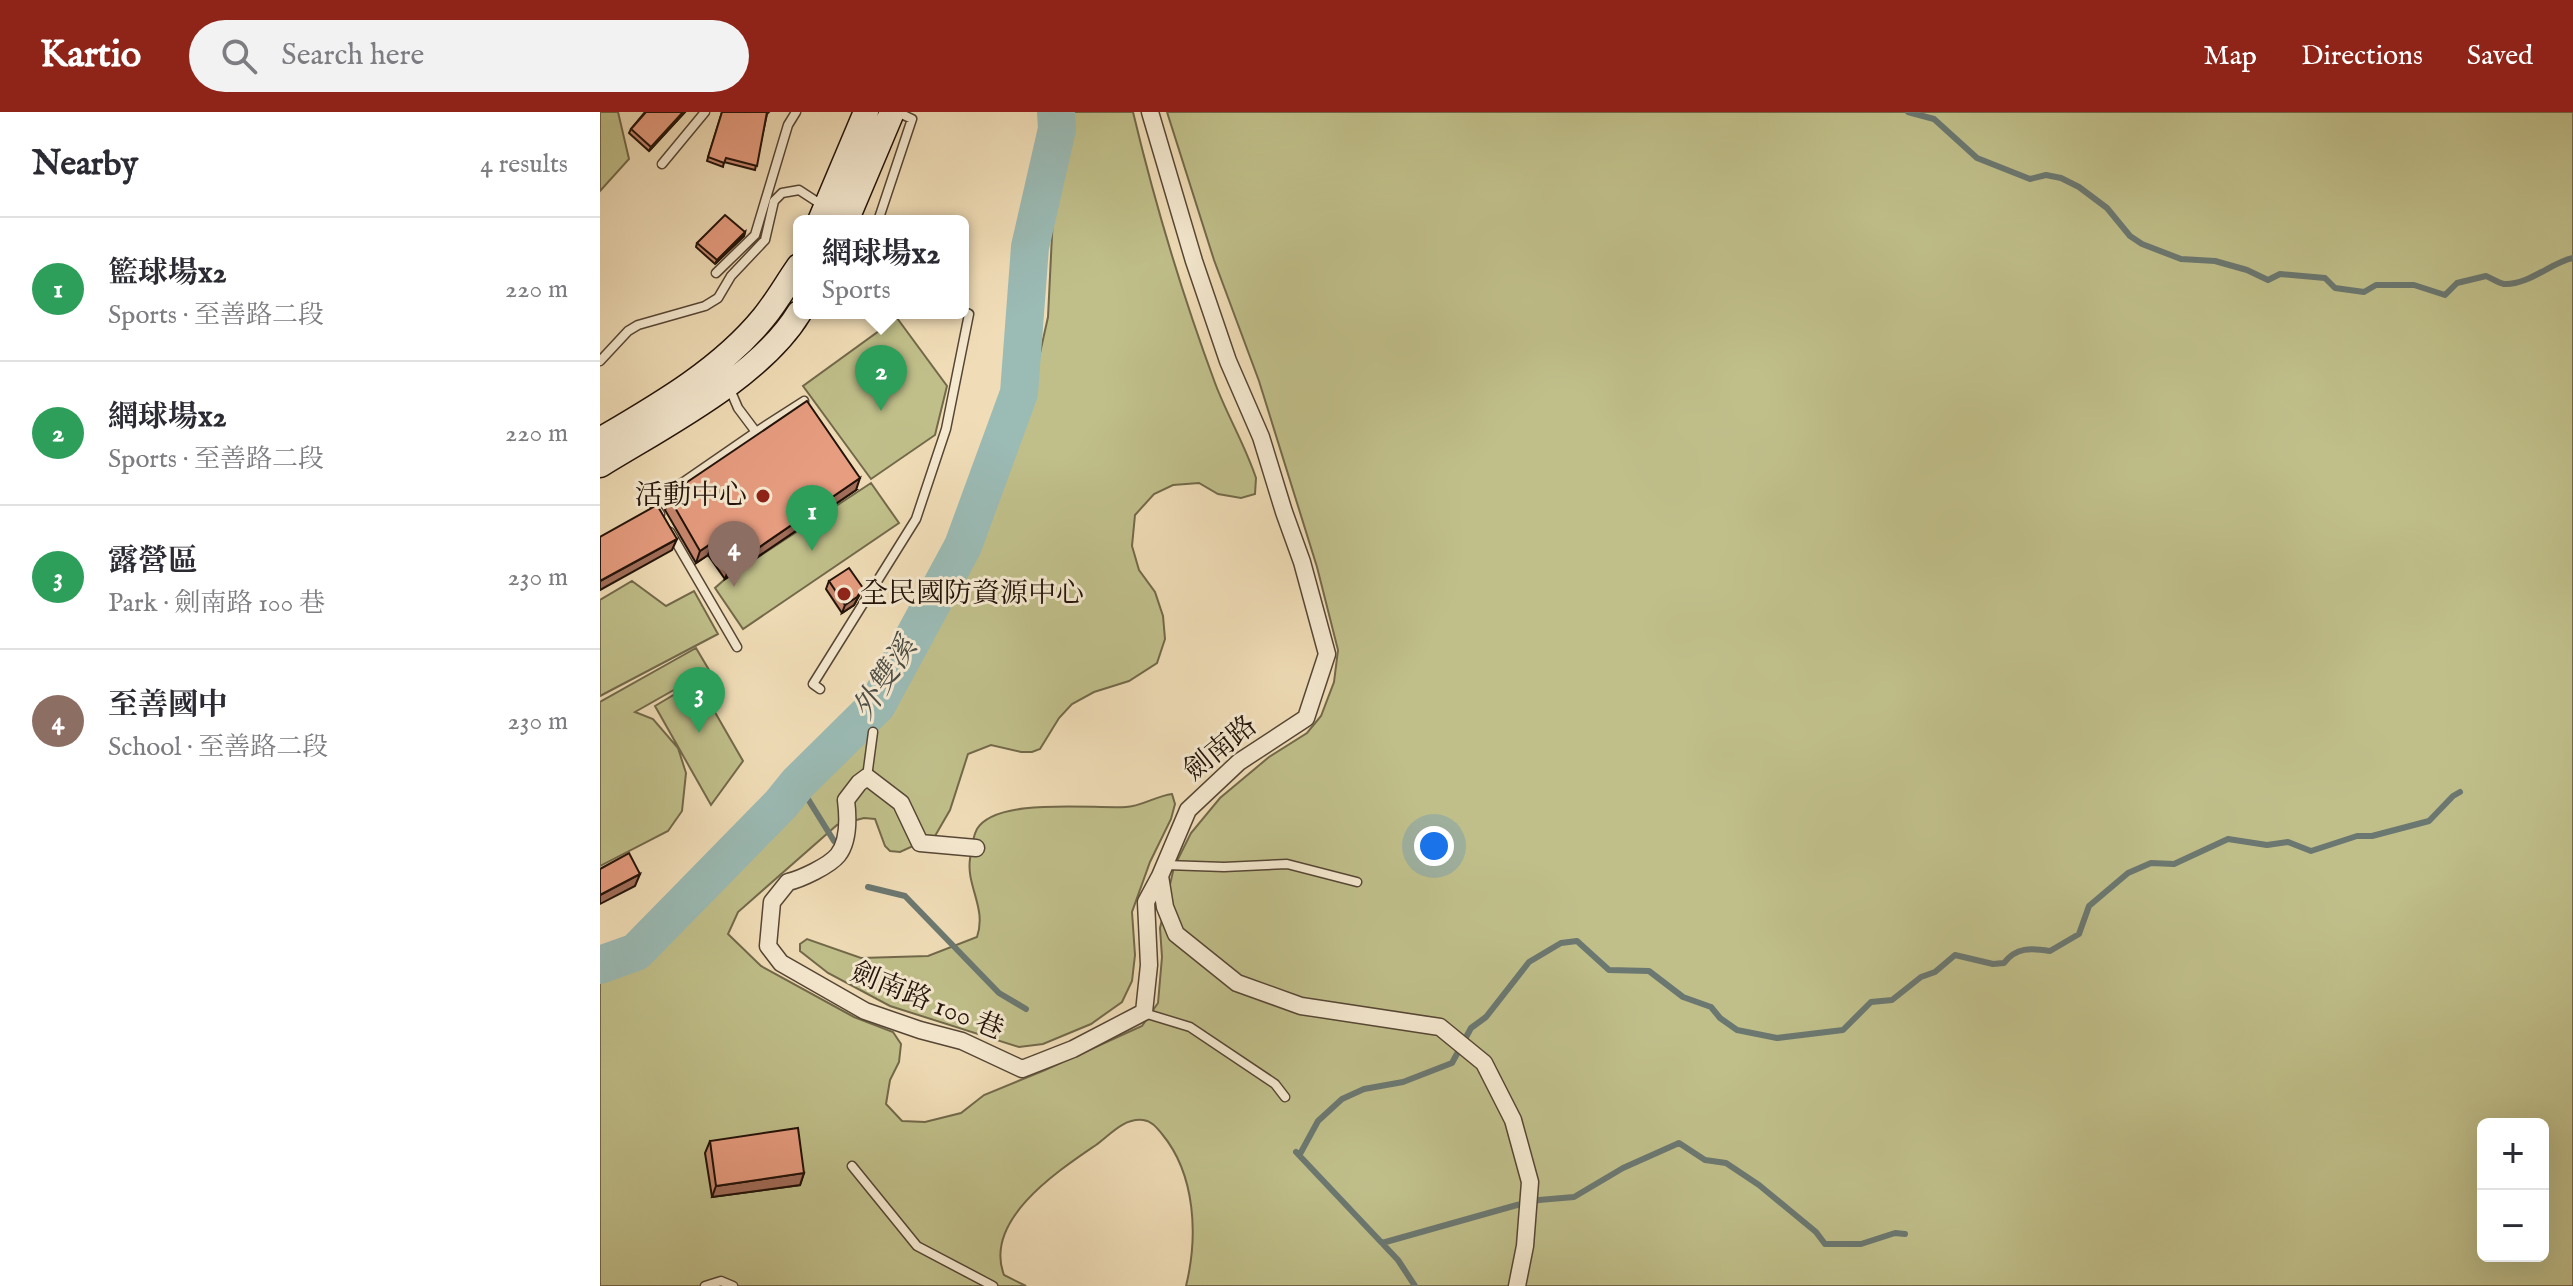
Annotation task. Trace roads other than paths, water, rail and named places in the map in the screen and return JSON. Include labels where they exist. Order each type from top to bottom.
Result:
[{"type":"street","points":[[831,215],[866,112]]},
{"type":"street","points":[[832,215],[894,112]]},
{"type":"street","name":"劍南路","points":[[1150,112],[1194,261],[1228,361],[1261,437],[1302,562],[1327,654],[1306,718],[1239,762],[1188,810],[1162,870]]},
{"type":"street","points":[[600,440],[659,406],[730,353],[764,317],[793,275]]},
{"type":"street","points":[[600,465],[705,401],[759,361],[794,319]]},
{"type":"street","points":[[867,777],[901,803],[920,843],[976,848]]},
{"type":"street","name":"劍南路 100 巷","points":[[867,777],[846,800],[849,823],[838,855],[803,879],[788,882],[772,902],[768,946],[781,963],[865,1011],[962,1041],[1022,1069],[1073,1049],[1144,1012]]},
{"type":"street","points":[[1144,1012],[1149,965],[1146,902],[1162,870]]},
{"type":"street","points":[[1162,870],[1165,907],[1176,934],[1237,983],[1301,1006],[1440,1027],[1484,1063],[1513,1120],[1530,1182],[1525,1246],[1517,1286]]},
{"type":"lane","points":[[662,164],[705,112]]},
{"type":"lane","points":[[716,273],[755,235],[788,125],[796,112]]},
{"type":"lane","points":[[880,215],[912,119],[894,112]]},
{"type":"lane","points":[[600,361],[628,331],[638,325],[705,306],[718,298],[731,276],[765,240],[774,201],[782,193],[799,190],[830,215]]},
{"type":"lane","points":[[820,689],[813,684],[916,519],[946,429],[968,319]]},
{"type":"lane","points":[[727,383],[738,408],[756,432]]},
{"type":"lane","points":[[737,647],[653,503],[804,401]]},
{"type":"lane","name":"劍南路 100 巷","points":[[867,777],[873,732]]},
{"type":"lane","points":[[1162,870],[1287,864],[1357,882]]},
{"type":"lane","points":[[1144,1012],[1190,1027],[1275,1084],[1285,1097]]},
{"type":"lane","points":[[852,1166],[917,1246],[993,1286]]},
{"type":"lane","points":[[705,1286],[721,1281],[733,1286]]},
{"type":"waterway","name":"外雙溪","points":[[600,965],[636,952],[877,705],[963,546],[1019,393],[1030,247],[1057,129],[1056,112]]},
{"type":"waterway","points":[[1908,112],[1934,119],[1977,158],[2030,179],[2046,175],[2079,187],[2107,208],[2130,236],[2142,244],[2181,259],[2215,261],[2247,270],[2268,280],[2280,274],[2325,278],[2335,288],[2364,292],[2376,285],[2414,285],[2445,295],[2457,283],[2486,276],[2502,283],[2513,283],[2573,258]]},
{"type":"waterway","points":[[798,783],[834,841]]},
{"type":"waterway","points":[[1300,1154],[1318,1121],[1342,1099],[1364,1089],[1403,1082],[1452,1063],[1471,1028],[1486,1017],[1529,962],[1561,943],[1577,941],[1609,970],[1649,971],[1683,997],[1711,1007],[1737,1030],[1777,1038],[1843,1030],[1871,1002],[1892,1000],[1955,955],[1993,964],[2004,963],[2024,950],[2050,951],[2079,934],[2089,906],[2128,873],[2151,863],[2174,864],[2228,839],[2267,845],[2288,842],[2311,851],[2357,836],[2372,836],[2429,821],[2460,792]]},
{"type":"waterway","points":[[868,887],[905,896],[999,993],[1026,1009]]},
{"type":"waterway","points":[[1382,1243],[1517,1205],[1574,1197],[1623,1168],[1679,1143],[1705,1160],[1726,1163],[1759,1185],[1816,1232],[1825,1244],[1861,1244],[1895,1233],[1905,1234]]},
{"type":"waterway","points":[[1296,1152],[1398,1260],[1415,1286]]},
{"type":"place","name":"網球場x2","points":[[881,411]]},
{"type":"place","name":"活動中心","points":[[763,496]]},
{"type":"place","name":"籃球場x2","points":[[812,551]]},
{"type":"place","name":"至善國中","points":[[734,587]]},
{"type":"place","name":"全民國防資源中心","points":[[844,594]]},
{"type":"place","name":"露營區","points":[[699,733]]}]
